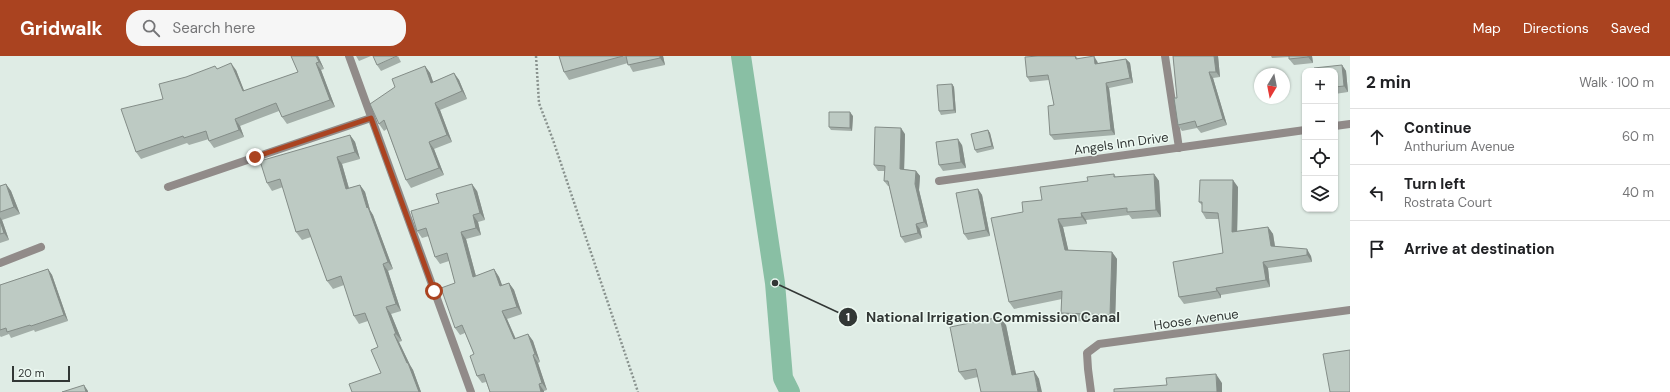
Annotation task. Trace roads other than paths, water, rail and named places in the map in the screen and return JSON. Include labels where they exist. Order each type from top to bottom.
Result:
[{"type":"street","points":[[349,56],[471,392]]},
{"type":"street","points":[[1165,56],[1179,148]]},
{"type":"street","points":[[168,186],[371,118]]},
{"type":"street","points":[[1338,126],[1350,124]]},
{"type":"street","name":"Angels Inn Drive","points":[[940,181],[1302,130]]},
{"type":"street","points":[[0,263],[41,247]]},
{"type":"street","name":"Hoose Avenue","points":[[1091,392],[1087,353],[1099,344],[1350,310]]},
{"type":"waterway","points":[[741,56],[775,283],[783,378],[790,392]]},
{"type":"place","name":"National Irrigation Commission Canal","points":[[775,283]]}]
